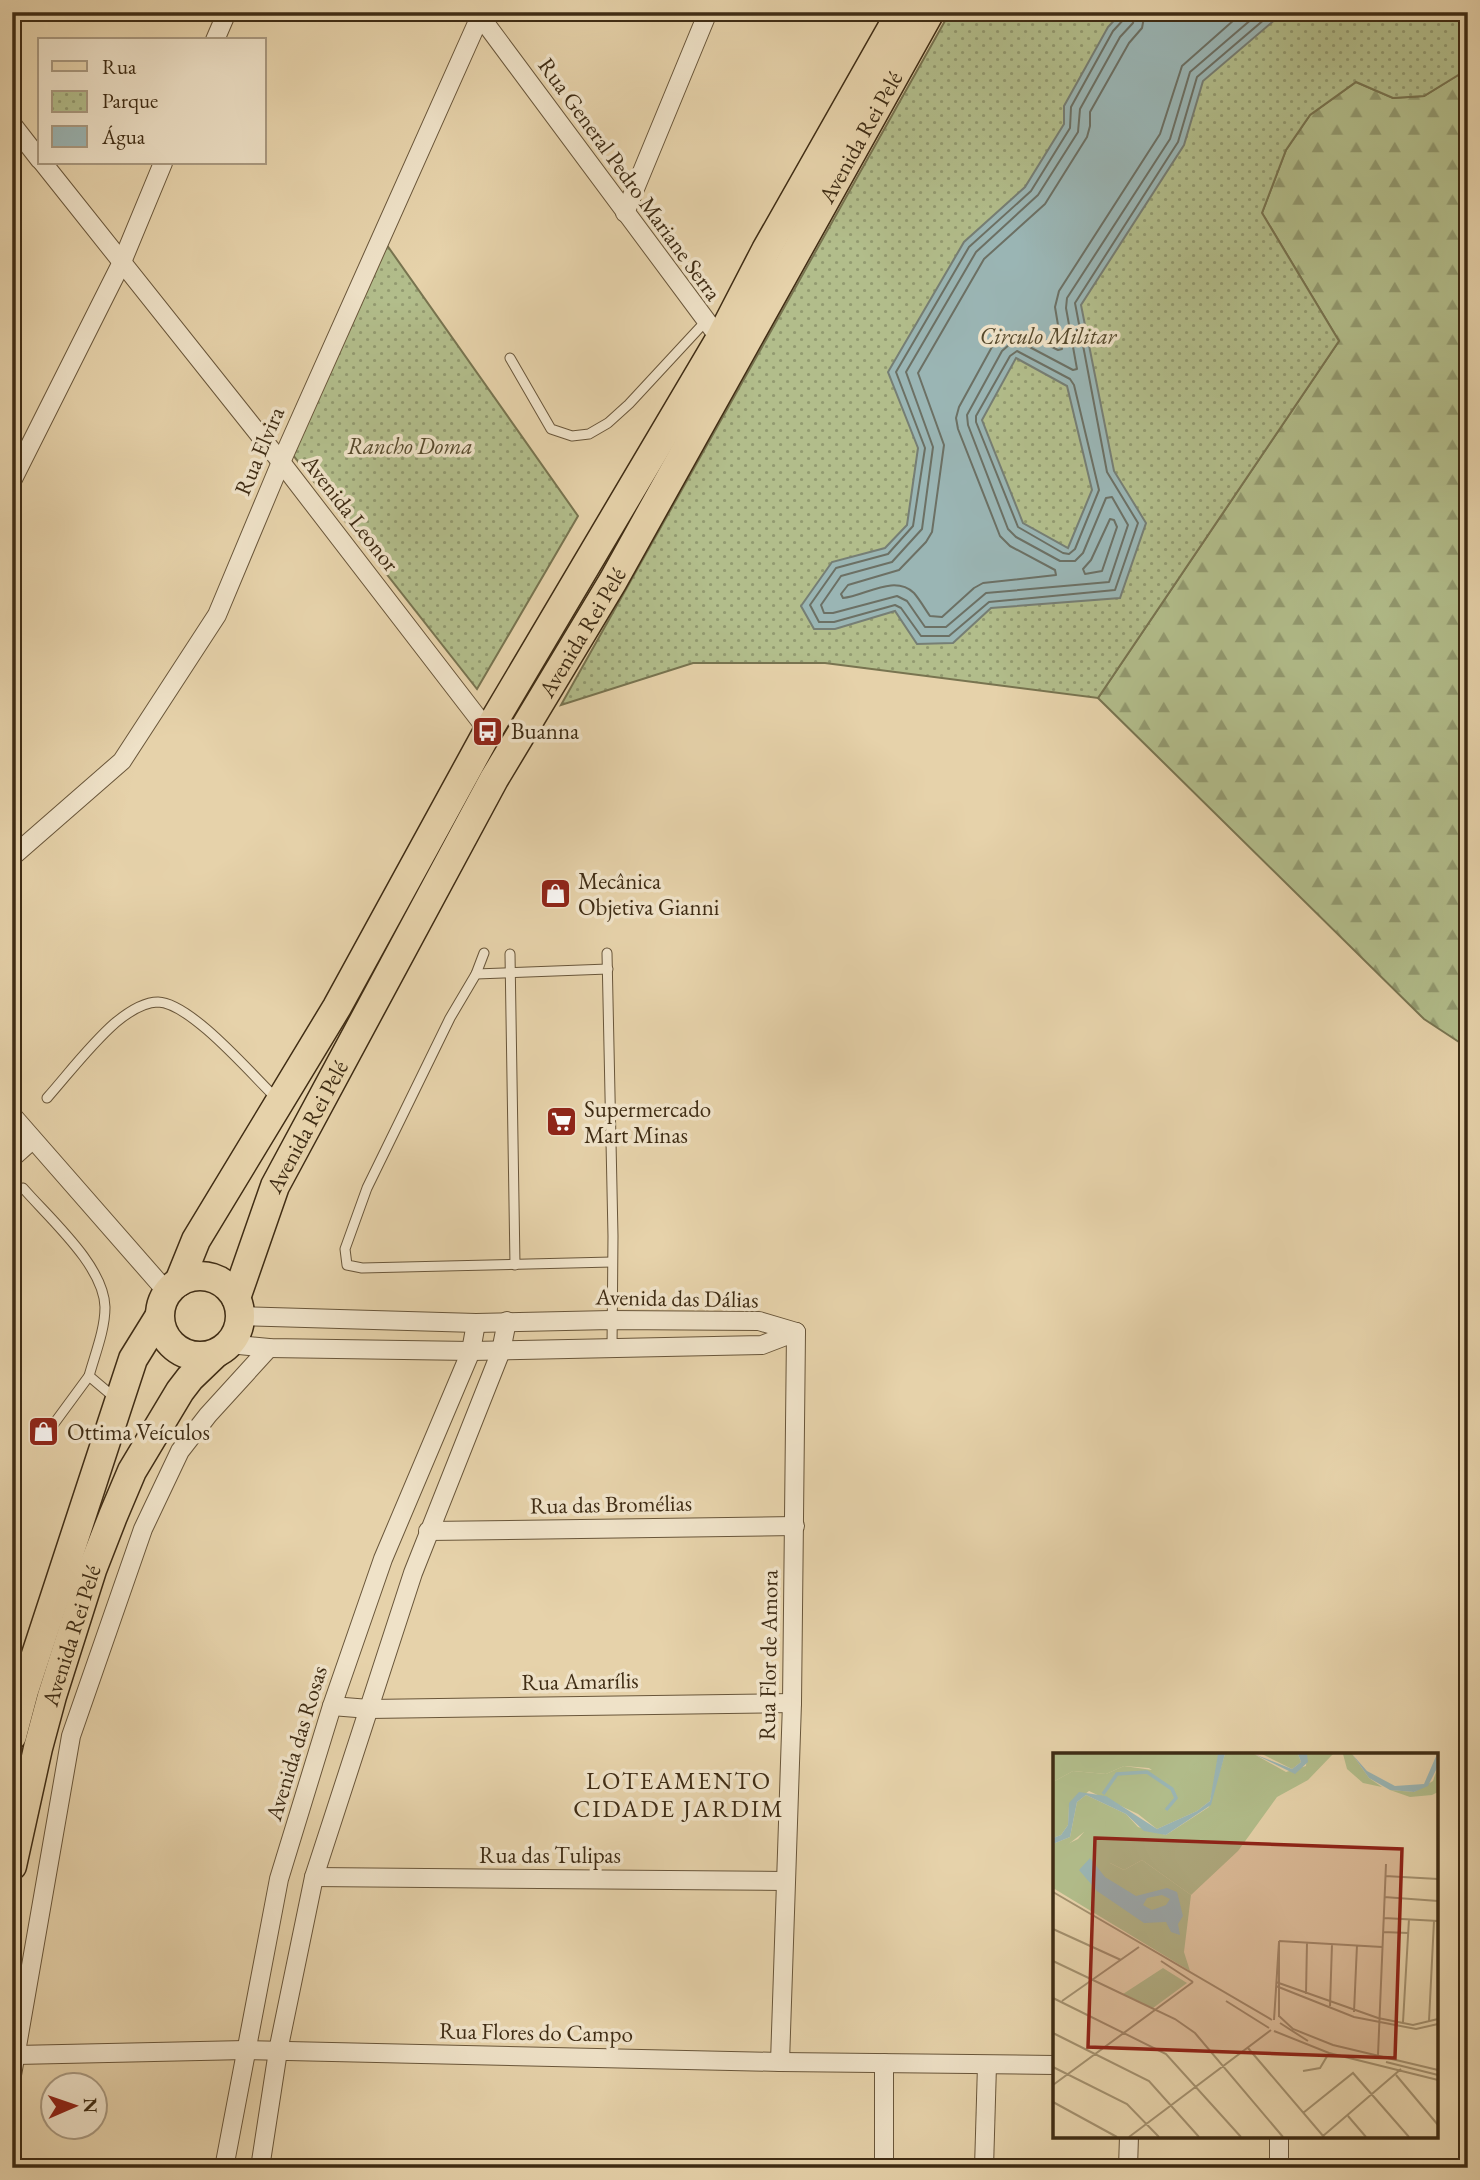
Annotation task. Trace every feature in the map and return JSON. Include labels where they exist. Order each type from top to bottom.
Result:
[{"type":"main road","name":"Avenida Rei Pelé","points":[[14,1717],[133,1359],[196,1240],[337,1007],[488,731],[713,331],[766,250],[901,12]]},
{"type":"main road","name":"Avenida Rei Pelé","points":[[238,1307],[275,1186],[494,779],[613,581],[930,12]]},
{"type":"main road","points":[[200,1276],[211,1277],[229,1289],[238,1307],[237,1331],[222,1349],[203,1357],[178,1351],[168,1342],[162,1330],[168,1297],[200,1276]]},
{"type":"main road","name":"Avenida Rei Pelé","points":[[12,1866],[52,1696],[92,1570],[113,1516],[132,1471],[180,1391],[190,1378],[222,1349]]},
{"type":"street","points":[[216,38],[227,12]]},
{"type":"street","points":[[625,213],[708,12]]},
{"type":"street","name":"Rua General Pedro Mariane Serra","points":[[480,14],[713,331]]},
{"type":"street","name":"Rua Elvira","points":[[12,857],[122,761],[217,615],[281,462],[480,14]]},
{"type":"street","name":"Avenida Leonor","points":[[12,124],[38,156]]},
{"type":"street","name":"Avenida Leonor","points":[[44,164],[281,462],[488,731]]},
{"type":"street","points":[[12,481],[122,262],[163,164]]},
{"type":"street","points":[[12,1115],[168,1297]]},
{"type":"street","points":[[12,1158],[32,1140]]},
{"type":"street","name":"Avenida das Dálias","points":[[238,1307],[477,1323],[759,1321],[796,1332]]},
{"type":"street","points":[[260,2168],[278,2052],[314,1877],[428,1531],[501,1351],[507,1321]]},
{"type":"street","name":"Avenida das Rosas","points":[[224,2168],[279,1879],[332,1706],[383,1559],[471,1351],[477,1323]]},
{"type":"street","name":"Avenida das Dálias","points":[[222,1349],[501,1351],[762,1345],[796,1332]]},
{"type":"street","name":"Rua Flor de Amora","points":[[780,2062],[792,1703],[796,1332]]},
{"type":"street","points":[[12,2075],[71,1736],[143,1529],[180,1451],[208,1415],[269,1348]]},
{"type":"street","name":"Rua das Bromélias","points":[[428,1531],[795,1526]]},
{"type":"street","name":"Rua Amarílis","points":[[332,1706],[369,1709],[792,1703]]},
{"type":"street","name":"Rua das Tulipas","points":[[314,1877],[785,1881]]},
{"type":"street","name":"Rua Flores do Campo","points":[[16,2055],[246,2050],[1053,2065]]},
{"type":"street","points":[[884,2063],[884,2168]]},
{"type":"street","points":[[984,2168],[987,2065]]},
{"type":"street","points":[[1128,2168],[1129,2138]]},
{"type":"street","points":[[1279,2138],[1279,2168]]},
{"type":"lane","points":[[510,358],[551,429],[572,436],[589,434],[608,423],[713,331]]},
{"type":"lane","points":[[484,953],[476,974],[450,1018],[367,1188],[351,1229],[345,1259],[347,1265],[362,1268],[612,1262]]},
{"type":"lane","points":[[607,953],[611,1348]]},
{"type":"lane","points":[[510,954],[515,1265]]},
{"type":"lane","points":[[476,974],[608,969]]},
{"type":"lane","points":[[47,1098],[114,1024],[141,1006],[156,1002],[170,1004],[200,1023],[281,1102]]},
{"type":"lane","points":[[23,1188],[85,1260],[102,1286],[105,1306],[104,1322],[89,1376],[52,1425]]},
{"type":"lane","points":[[89,1376],[118,1402]]},
{"type":"green space","name":"Circulo Militar","points":[[950,12],[1468,12],[1468,69],[1424,96],[1393,98],[1356,82],[1310,115],[1286,150],[1262,213],[1339,341],[1098,698],[825,663],[693,663],[561,705]]},
{"type":"green space","points":[[1468,69],[1468,1048],[1424,1019],[1098,698],[1339,341],[1262,213],[1286,150],[1310,115],[1356,82],[1393,98],[1424,96]]},
{"type":"green space","name":"Rancho Doma","points":[[384,241],[578,516],[477,689],[293,455]]},
{"type":"water","points":[[1122,12],[1284,12],[1203,81],[1184,145],[1081,305],[1114,471],[1146,523],[1120,598],[991,608],[953,643],[917,644],[895,611],[835,629],[814,629],[801,606],[832,562],[885,548],[907,525],[918,448],[888,372],[964,242],[1025,187],[1064,124],[1064,106],[1108,27]],"holes":[[[1016,358],[1067,386],[1092,490],[1068,548],[1023,523],[982,420]]]},
{"type":"place","name":"Buanna","points":[[488,731]]},
{"type":"place","name":"Mecânica Objetiva Gianni","points":[[555,894]]},
{"type":"place","name":"Supermercado Mart Minas","points":[[561,1122]]},
{"type":"place","name":"Ottima Veículos","points":[[44,1432]]},
{"type":"district","name":"LOTEAMENTO CIDADE JARDIM","points":[[679,1795]]}]
